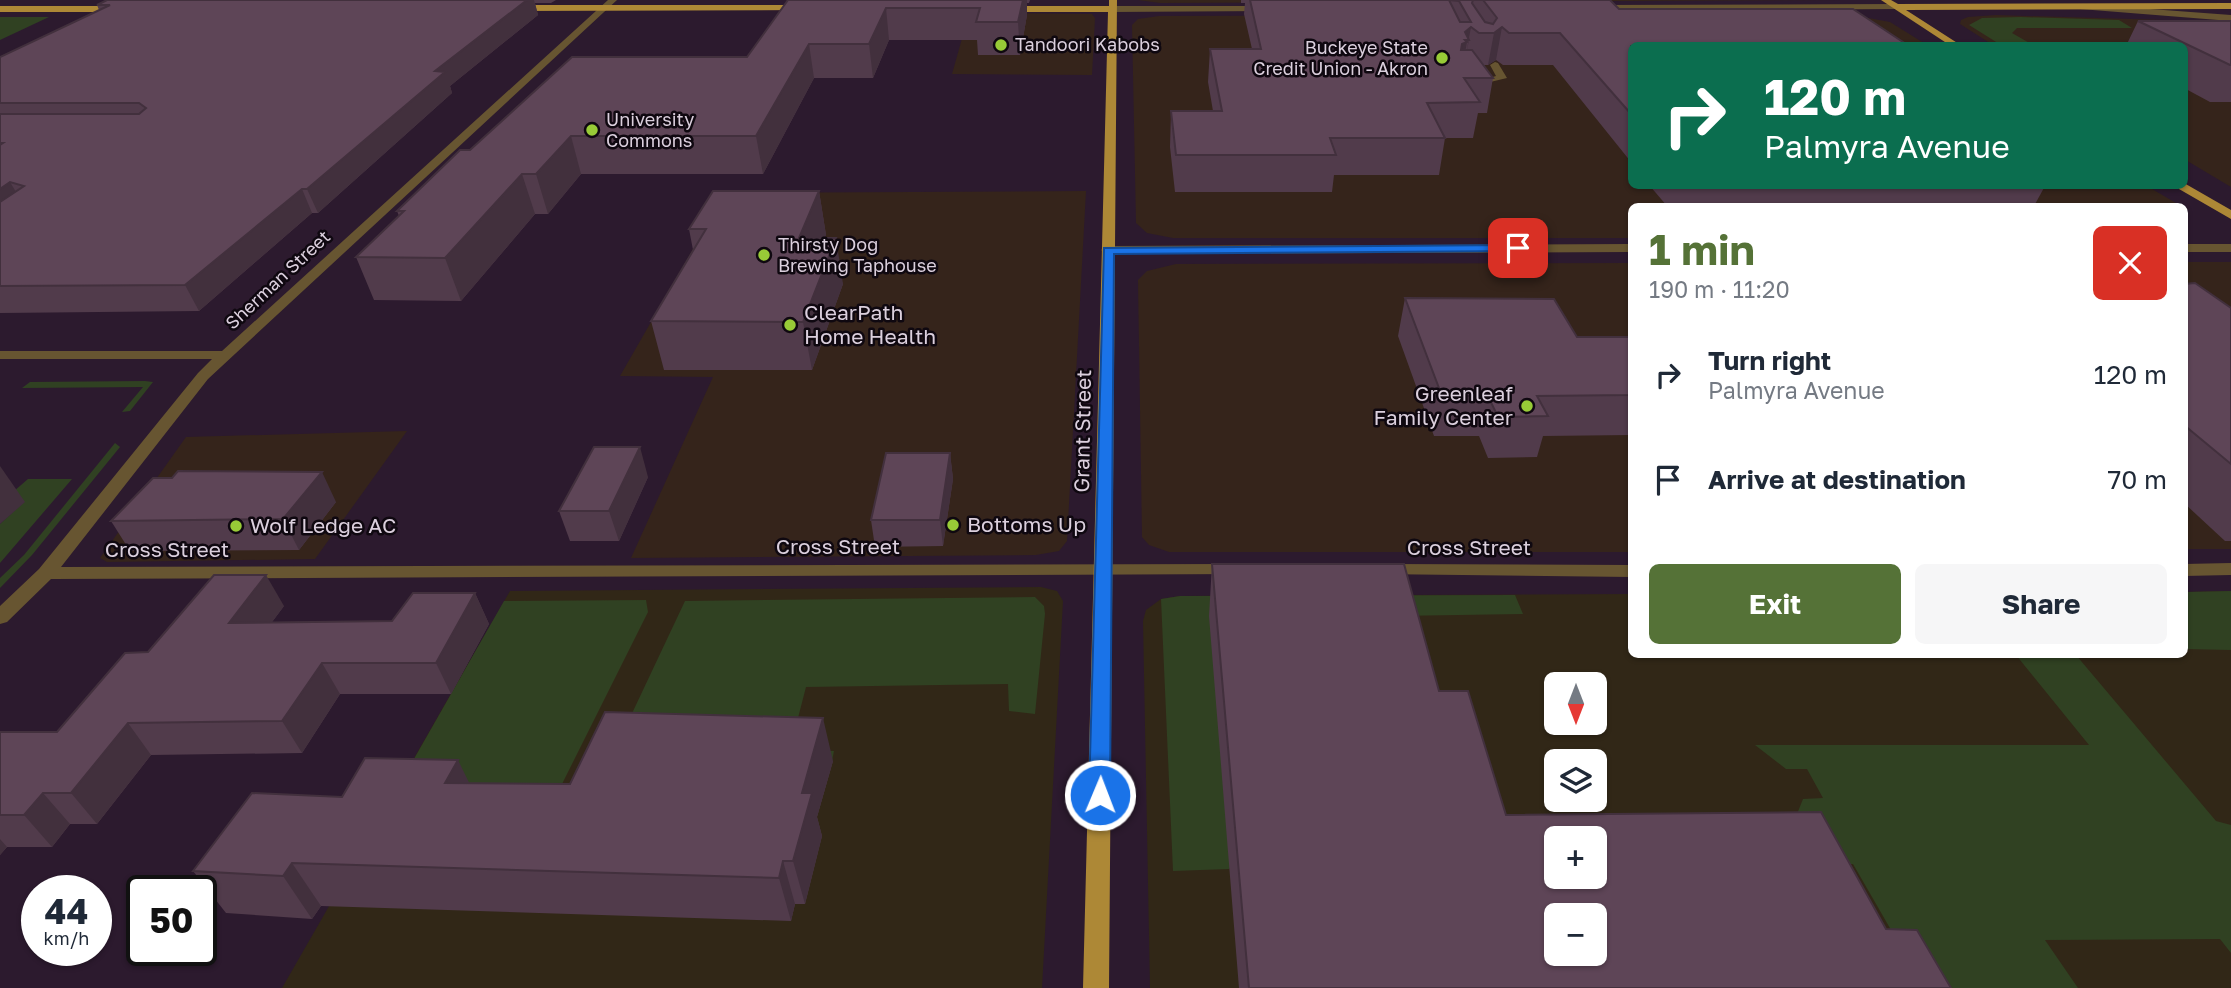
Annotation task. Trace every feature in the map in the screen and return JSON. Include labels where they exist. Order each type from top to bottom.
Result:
[{"type":"main road","points":[[1885,0],[1952,42]]},
{"type":"main road","points":[[505,8],[608,4],[820,8]]},
{"type":"main road","points":[[990,9],[1112,4]]},
{"type":"main road","name":"Grant Street","points":[[1096,988],[1112,4]]},
{"type":"main road","points":[[1896,7],[2231,5]]},
{"type":"main road","points":[[0,9],[135,9]]},
{"type":"main road","points":[[2188,189],[2231,215]]},
{"type":"street","points":[[80,19],[121,0]]},
{"type":"street","points":[[2073,6],[2108,0]]},
{"type":"street","name":"Sherman Street","points":[[0,617],[46,573],[185,398],[224,355],[608,4]]},
{"type":"street","points":[[1112,4],[1272,9]]},
{"type":"street","points":[[2073,6],[2231,18]]},
{"type":"street","points":[[1587,8],[1896,7]]},
{"type":"street","points":[[2116,10],[2143,24]]},
{"type":"street","points":[[1476,81],[1488,75],[1482,65]]},
{"type":"street","points":[[1490,81],[1502,78],[1495,65]]},
{"type":"street","points":[[1108,250],[1628,248]]},
{"type":"street","points":[[2188,248],[2231,248]]},
{"type":"street","points":[[0,355],[224,355]]},
{"type":"street","points":[[2188,570],[2231,569]]},
{"type":"street","name":"Cross Street","points":[[46,573],[1254,570]]},
{"type":"street","name":"Cross Street","points":[[1364,570],[1628,571]]},
{"type":"shaded area","points":[[1138,0],[1847,0],[1160,3]]},
{"type":"shaded area","points":[[981,13],[1092,14],[1095,18],[1092,75],[952,74],[963,35]]},
{"type":"shaded area","points":[[1852,15],[1890,22],[1922,42],[1628,42],[1628,189],[2152,189],[2176,203],[1628,203],[1628,238],[1173,238],[1147,233],[1136,223],[1132,25],[1138,19],[1159,16]]},
{"type":"shaded area","points":[[1996,15],[2231,22],[2231,187],[2188,161],[2188,42],[1988,42],[1960,24],[1961,20]]},
{"type":"shaded area","points":[[1086,191],[1067,541],[1059,551],[1036,555],[631,558],[713,377],[620,376],[725,193]]},
{"type":"shaded area","points":[[2188,262],[2231,262],[2231,549],[2188,549]]},
{"type":"shaded area","points":[[1628,263],[1628,552],[1169,552],[1149,545],[1142,537],[1138,280],[1147,271],[1176,264]]},
{"type":"shaded area","points":[[407,431],[315,559],[107,562],[100,558],[186,437]]},
{"type":"shaded area","points":[[1041,587],[1057,591],[1063,601],[1042,988],[282,988],[510,591]]},
{"type":"shaded area","points":[[2231,591],[2231,988],[1150,988],[1143,621],[1146,610],[1161,599],[1180,596],[1628,594],[1628,658],[2188,658],[2188,592]]},
{"type":"green space","points":[[0,17],[49,17],[0,40]]},
{"type":"green space","points":[[1982,18],[2119,20],[2132,28],[2017,28],[2012,33],[2028,42],[1996,42],[1969,25]]},
{"type":"green space","points":[[30,382],[153,382],[130,411],[122,412],[143,387],[22,388]]},
{"type":"green space","points":[[115,443],[120,447],[32,555],[0,588],[0,578],[24,555]]},
{"type":"green space","points":[[28,479],[72,479],[0,563],[0,524],[24,502],[13,492]]},
{"type":"green space","points":[[2231,591],[2231,650],[2188,649],[2188,592]]},
{"type":"green space","points":[[1515,595],[1523,614],[1394,616],[1229,869],[1173,871],[1161,599],[1180,596]]},
{"type":"green space","points":[[1035,597],[1044,606],[1045,614],[1035,714],[1009,711],[1008,684],[806,687],[790,749],[834,751],[832,761],[610,760],[685,601]]},
{"type":"green space","points":[[646,600],[648,612],[552,804],[390,801],[504,601]]},
{"type":"green space","points":[[2018,658],[2079,658],[2216,821],[2231,825],[2231,953],[2220,939],[2045,940],[2078,988],[1883,988],[1906,956],[1853,864],[1821,864],[1795,819],[1803,799],[1823,798],[1807,769],[1786,769],[1755,745],[2089,745]]},
{"type":"building","points":[[107,0],[527,0],[435,71],[445,72],[307,189],[302,189],[185,285],[0,286],[0,202],[24,186],[10,182],[0,189],[0,145],[3,143],[0,143],[0,114],[139,114],[146,108],[139,103],[0,103],[0,57],[110,5],[97,5]]},
{"type":"building","points":[[788,0],[1023,0],[1018,22],[976,22],[980,8],[886,8],[869,44],[809,44],[756,136],[571,136],[536,174],[522,174],[445,258],[356,257],[404,211],[397,211],[460,150],[470,150],[572,57],[747,57]]},
{"type":"building","points":[[1250,0],[1449,0],[1473,0],[1472,3],[1485,22],[1493,24],[1497,18],[1483,0],[1610,0],[1619,9],[1853,9],[1903,42],[1628,42],[1628,111],[1560,33],[1509,33],[1502,27],[1494,33],[1479,33],[1471,27],[1465,32],[1469,40],[1465,40],[1467,42],[1462,44],[1461,50],[1472,50],[1493,78],[1464,78],[1480,102],[1427,103],[1445,138],[1330,138],[1336,155],[1176,155],[1171,111],[1222,111],[1210,49],[1261,49]],"holes":[[[1449,0],[1459,1],[1471,22],[1460,22]]]},
{"type":"building","points":[[2138,21],[2231,21],[2231,65],[2188,45],[2188,42],[2182,42]]},
{"type":"building","points":[[713,191],[819,191],[799,238],[836,238],[803,322],[651,321],[706,229],[689,229]]},
{"type":"building","points":[[2195,283],[2231,308],[2231,464],[2188,428],[2188,284]]},
{"type":"building","points":[[1405,298],[1554,299],[1577,337],[1628,337],[1628,395],[1537,396],[1548,416],[1498,417],[1488,396],[1442,396]]},
{"type":"building","points":[[594,447],[640,447],[609,511],[559,511]]},
{"type":"building","points":[[886,453],[950,453],[940,520],[871,520]]},
{"type":"building","points":[[178,471],[322,472],[283,519],[111,521],[153,478],[172,478]]},
{"type":"building","points":[[1212,564],[1404,564],[1439,691],[1468,691],[1506,815],[1821,812],[1886,929],[1917,930],[1951,988],[1249,988]]},
{"type":"building","points":[[214,575],[266,575],[229,623],[392,621],[413,593],[475,593],[436,663],[322,663],[282,721],[128,723],[71,793],[43,793],[24,815],[0,815],[0,732],[57,732],[125,653],[148,652]]},
{"type":"building","points":[[605,712],[823,718],[802,793],[812,793],[793,861],[783,861],[779,878],[292,863],[283,876],[193,871],[252,793],[342,797],[365,758],[458,760],[445,783],[570,784]]},
{"type":"place","name":"Tandoori Kabobs","points":[[1001,45]]},
{"type":"place","name":"Buckeye State Credit Union - Akron","points":[[1442,58]]},
{"type":"place","name":"University Commons","points":[[592,130]]},
{"type":"place","name":"Thirsty Dog Brewing Taphouse","points":[[764,255]]},
{"type":"place","name":"ClearPath Home Health","points":[[790,325]]},
{"type":"place","name":"Greenleaf Family Center","points":[[1527,406]]},
{"type":"place","name":"Bottoms Up","points":[[953,525]]},
{"type":"place","name":"Wolf Ledge AC","points":[[236,526]]},
{"type":"route","points":[[1100,795],[1108,250],[1518,248]]}]
